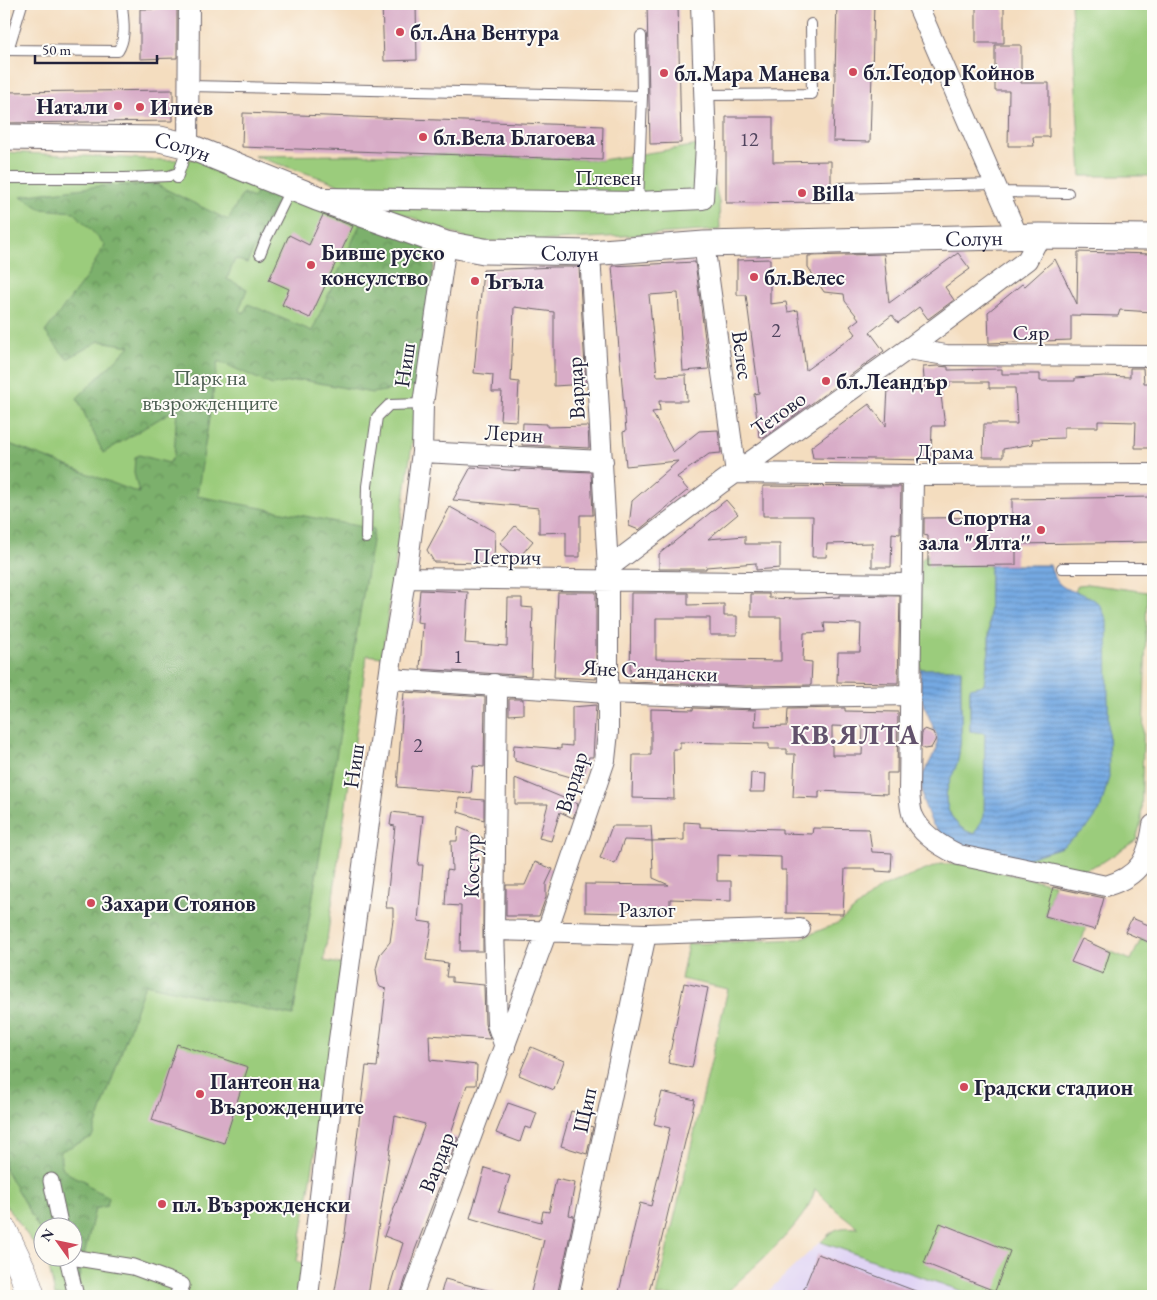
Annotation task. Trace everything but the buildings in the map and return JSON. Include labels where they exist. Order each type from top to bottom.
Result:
[{"type":"main road","points":[[4,1232],[23,1272],[31,1296]]},
{"type":"street","points":[[188,146],[189,4]]},
{"type":"street","name":"Плевен","points":[[317,198],[638,202],[703,199],[706,144],[701,4]]},
{"type":"street","points":[[917,4],[997,188],[1029,237]]},
{"type":"street","name":"Солун","points":[[4,137],[128,137],[160,139],[188,146],[317,198],[446,244],[484,251],[590,252],[704,244],[1153,236]]},
{"type":"street","name":"Тетово","points":[[608,575],[736,473],[908,349],[1027,260],[1029,237]]},
{"type":"street","name":"Ниш","points":[[308,1296],[337,1056],[422,452],[423,404],[446,244]]},
{"type":"street","name":"Велес","points":[[704,244],[736,473]]},
{"type":"street","name":"Вардар","points":[[412,1296],[547,931],[605,760],[608,693],[608,575],[590,252]]},
{"type":"street","name":"Сяр","points":[[908,349],[946,355],[1153,356]]},
{"type":"street","name":"Лерин","points":[[422,452],[602,461]]},
{"type":"street","name":"Драма","points":[[736,473],[913,476],[1153,474]]},
{"type":"street","points":[[913,476],[909,695],[909,792],[912,816],[924,832],[942,847],[958,855],[1106,886],[1121,881],[1138,868],[1146,858],[1153,825]]},
{"type":"street","name":"Петрич","points":[[405,578],[608,575],[911,584]]},
{"type":"street","name":"Яне Сандански","points":[[389,679],[494,684],[608,693],[746,698],[909,695]]},
{"type":"street","name":"Костур","points":[[494,684],[497,695],[494,930],[497,1024],[505,1047]]},
{"type":"street","name":"Разлог","points":[[494,930],[646,934],[800,929]]},
{"type":"street","name":"Щип","points":[[568,1296],[646,934]]},
{"type":"street","points":[[51,1181],[59,1218]]},
{"type":"street","points":[[82,1259],[133,1267],[182,1286],[177,1296]]},
{"type":"street","points":[[69,1268],[76,1296]]},
{"type":"lane","points":[[22,4],[6,50],[118,51],[123,44],[124,33],[122,4]]},
{"type":"lane","points":[[704,95],[812,94],[811,24]]},
{"type":"lane","points":[[638,202],[642,96],[641,36]]},
{"type":"lane","points":[[188,86],[642,96]]},
{"type":"lane","points":[[4,178],[178,176],[188,146]]},
{"type":"lane","points":[[260,254],[291,187]]},
{"type":"lane","points":[[840,188],[997,188],[1068,192]]},
{"type":"lane","points":[[366,538],[367,486],[377,417],[389,405],[423,404]]},
{"type":"lane","points":[[1062,568],[1153,568]]},
{"type":"shaded area","points":[[821,1241],[977,1296],[763,1296]]},
{"type":"green space","points":[[1071,4],[1153,4],[1153,176],[1081,176]]},
{"type":"green space","points":[[706,144],[719,202],[720,230],[540,241],[476,242],[382,206],[330,181],[254,156],[438,154],[602,160]]},
{"type":"green space","name":"Парк на възрожденците","points":[[4,152],[166,160],[200,159],[436,250],[411,451],[382,657],[367,655],[324,961],[347,965],[297,1261],[309,1265],[302,1296],[55,1296],[49,1268],[82,1268],[82,1218],[32,1218],[32,1241],[4,1203]]},
{"type":"green space","name":"Парк на възрожденците","points":[[263,182],[283,190],[247,263],[235,259],[227,279],[247,289],[239,310],[244,313],[248,304],[312,331],[362,220],[436,250],[420,385],[372,393],[303,380],[272,385],[218,361],[197,496],[374,529],[293,1016],[145,984],[92,1137],[61,1151],[61,1164],[66,1171],[109,1197],[107,1206],[95,1209],[82,1265],[82,1218],[33,1218],[4,1167],[4,442],[139,493],[134,473],[135,457],[139,455],[169,463],[174,456],[177,408],[103,453],[77,398],[130,346],[99,341],[67,359],[45,332],[85,279],[105,245],[74,212],[41,209],[21,196],[100,186],[155,184],[228,220],[243,193],[253,198]]},
{"type":"green space","points":[[928,554],[929,566],[990,565],[989,651],[984,686],[970,689],[970,731],[985,733],[985,817],[974,834],[964,830],[954,820],[946,799],[946,792],[959,754],[961,669],[920,669],[921,560]]},
{"type":"green space","points":[[1088,584],[1147,592],[1141,822],[1136,840],[1103,862],[1081,871],[1022,860],[1062,847],[1098,603],[1075,592],[1078,585]]},
{"type":"green space","name":"Градски стадион","points":[[941,864],[968,865],[1054,884],[1045,916],[1086,927],[1082,940],[1131,960],[1141,939],[1153,944],[1153,1296],[976,1296],[821,1242],[830,1233],[838,1229],[859,1228],[836,1210],[815,1189],[810,1203],[790,1231],[723,1296],[656,1296],[728,989],[681,979],[688,944],[799,939],[838,923],[880,888]]},
{"type":"green space","name":"Парк на възрожденците","points":[[60,1268],[81,1268],[75,1295]]},
{"type":"water","points":[[990,565],[1050,565],[1058,583],[1098,603],[1107,621],[1109,777],[1100,810],[1088,827],[1062,847],[1022,860],[971,849],[955,843],[940,833],[932,824],[923,801],[921,778],[937,749],[937,736],[921,698],[920,669],[961,669],[960,743],[958,760],[948,786],[946,799],[951,815],[964,830],[974,834],[984,817],[985,733],[970,731],[970,688],[984,685],[989,651]]},
{"type":"place","name":"бл.Ана Вентура","points":[[400,32]]},
{"type":"place","name":"бл.Теодор Койнов","points":[[853,72]]},
{"type":"place","name":"бл.Мара Манева","points":[[664,73]]},
{"type":"place","name":"Натали","points":[[118,106]]},
{"type":"place","name":"Илиев","points":[[140,107]]},
{"type":"place","name":"бл.Вела Благоева","points":[[423,137]]},
{"type":"place","name":"Billa","points":[[802,193]]},
{"type":"place","name":"Бивше руско консулство","points":[[311,265]]},
{"type":"place","name":"бл.Велес","points":[[754,277]]},
{"type":"place","name":"Ъгъла","points":[[475,281]]},
{"type":"place","name":"бл.Леандър","points":[[826,381]]},
{"type":"place","name":"Спортна зала \"Ялта''","points":[[1041,530]]},
{"type":"place","name":"Захари Стоянов","points":[[91,903]]},
{"type":"place","name":"Градски стадион","points":[[964,1087]]},
{"type":"place","name":"Пантеон на Възрожденците","points":[[200,1094]]},
{"type":"place","name":"пл. Възрожденски","points":[[162,1204]]},
{"type":"district","name":"КВ.ЯЛТА","points":[[855,734]]}]
